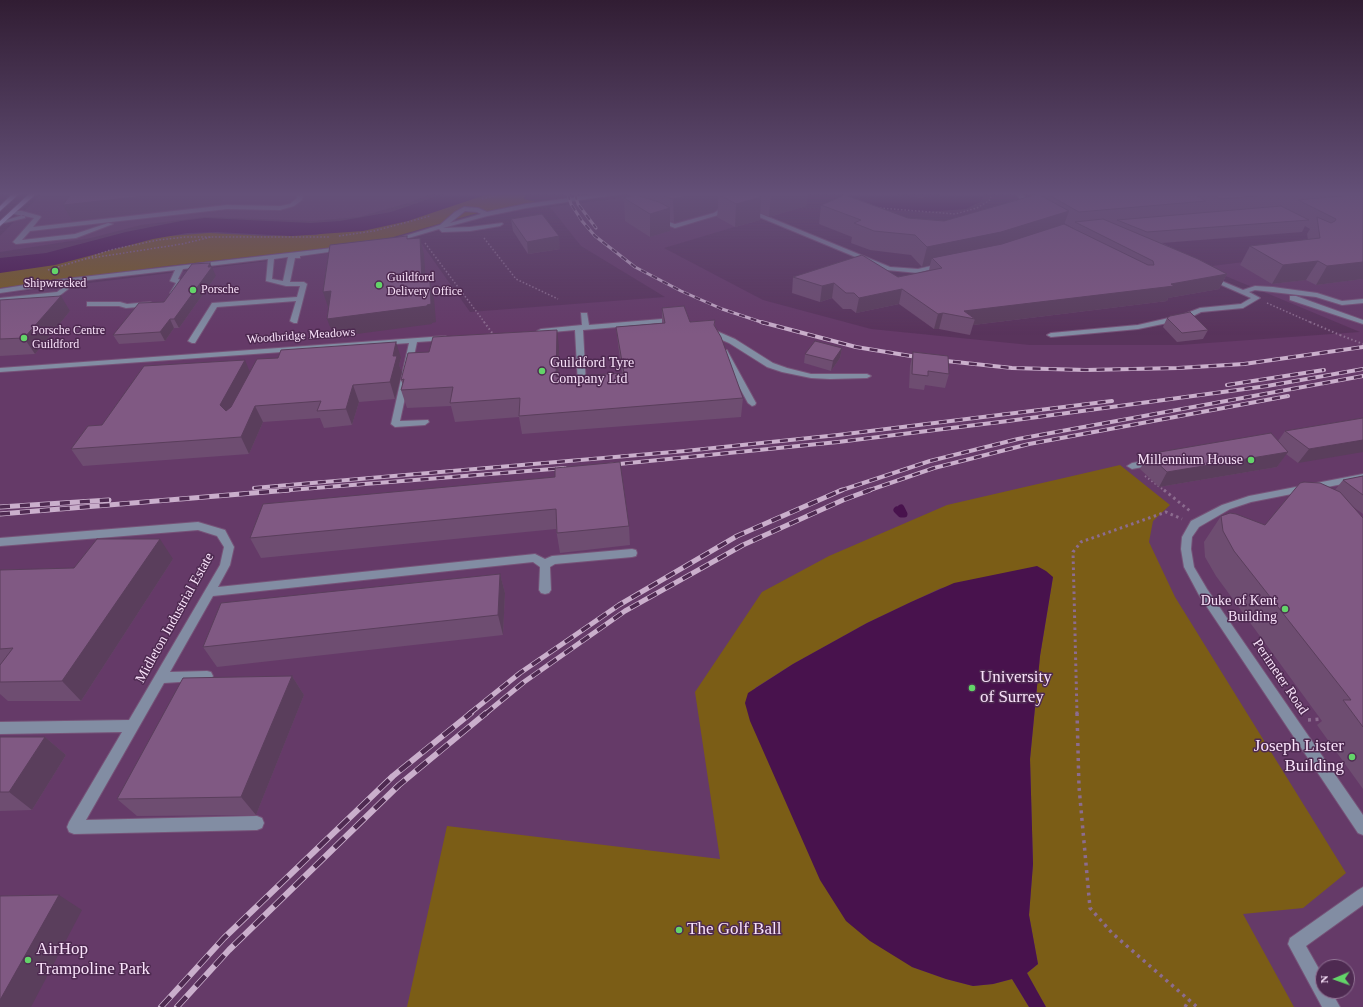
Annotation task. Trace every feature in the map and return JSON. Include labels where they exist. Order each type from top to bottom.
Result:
[{"type":"street","points":[[17,241],[16,242],[26,241]]},
{"type":"street","points":[[392,241],[393,248]]},
{"type":"street","points":[[819,241],[879,266],[900,271],[918,271],[951,264]]},
{"type":"street","points":[[0,291],[77,280],[292,255],[347,251]]},
{"type":"street","points":[[286,284],[292,255]]},
{"type":"street","points":[[271,258],[268,280],[286,284],[304,284],[294,321]]},
{"type":"street","points":[[169,302],[180,281],[173,281],[180,268]]},
{"type":"street","points":[[1206,276],[1256,298]]},
{"type":"street","points":[[41,307],[77,280]]},
{"type":"street","points":[[1242,292],[1256,288],[1273,289],[1317,295],[1342,303],[1363,301]]},
{"type":"street","points":[[0,300],[60,294]]},
{"type":"street","points":[[1051,335],[1108,331],[1138,326],[1184,317],[1200,310],[1243,306],[1256,298]]},
{"type":"street","points":[[1293,298],[1363,322]]},
{"type":"street","points":[[192,341],[215,305],[300,299]]},
{"type":"street","points":[[90,304],[120,304],[126,306],[155,303]]},
{"type":"street","points":[[582,385],[582,328],[584,315]]},
{"type":"street","points":[[532,331],[682,319]]},
{"type":"street","points":[[702,328],[732,341],[764,361],[785,370],[811,376],[867,376]]},
{"type":"street","name":"Woodbridge Meadows","points":[[0,370],[270,354],[453,337]]},
{"type":"street","points":[[721,337],[719,342],[752,403]]},
{"type":"street","points":[[414,340],[395,424],[425,422]]},
{"type":"street","points":[[1132,466],[1163,461]]},
{"type":"street","points":[[1198,522],[1226,507],[1249,499],[1363,477]]},
{"type":"street","points":[[1304,488],[1314,498]]},
{"type":"street","name":"Perimeter Road","points":[[1198,522],[1190,530],[1186,543],[1187,558],[1193,575],[1363,828]]},
{"type":"street","name":"Midleton Industrial Estate","points":[[0,542],[198,526],[221,533],[229,547],[226,565],[74,827],[257,824]]},
{"type":"street","points":[[545,564],[552,560],[632,553]]},
{"type":"street","points":[[210,592],[535,558],[545,564]]},
{"type":"street","points":[[545,564],[545,590]]},
{"type":"street","points":[[160,678],[207,676]]},
{"type":"street","points":[[0,728],[132,726]]},
{"type":"street","points":[[1331,1007],[1296,944],[1363,895]]},
{"type":"path","points":[[44,271],[110,250],[153,241]]},
{"type":"path","points":[[85,259],[194,241]]},
{"type":"path","points":[[423,241],[493,334]]},
{"type":"path","points":[[486,241],[516,279],[558,299]]},
{"type":"path","points":[[1256,298],[1363,344]]},
{"type":"path","points":[[1132,466],[1198,522]]},
{"type":"path","points":[[1197,1007],[1112,933],[1090,908],[1079,787],[1073,552],[1081,542],[1166,512],[1198,522]]},
{"type":"path","points":[[1290,720],[1332,719]]},
{"type":"path","points":[[1185,1007],[1189,1000]]},
{"type":"shaded area","points":[[0,241],[72,241],[0,252]]},
{"type":"shaded area","points":[[92,241],[145,241],[55,265],[0,273],[0,258],[46,253]]},
{"type":"shaded area","points":[[139,241],[379,241],[167,266],[0,288],[0,272]]},
{"type":"shaded area","points":[[403,241],[420,241],[470,312],[665,297],[581,246],[577,241],[688,241],[664,248],[763,300],[871,329],[1030,345],[1180,345],[1360,332],[1204,267],[1363,247],[1363,1007],[0,1007],[0,294],[381,247]]},
{"type":"shaded area","points":[[1120,465],[1170,505],[1153,521],[1149,542],[1175,597],[1346,873],[1303,908],[1243,914],[1294,1007],[1046,1007],[1036,990],[1027,973],[1038,964],[1029,915],[1033,864],[1030,759],[1040,656],[1053,577],[941,588],[867,623],[793,664],[755,688],[912,967],[946,979],[973,986],[993,984],[1012,979],[1029,1007],[407,1007],[447,826],[720,859],[695,692],[762,592],[829,556],[947,505]]},
{"type":"shaded area","points":[[1037,566],[1053,577],[1040,656],[1030,759],[1033,864],[1029,915],[1038,964],[1027,973],[1046,1007],[1029,1007],[1012,979],[993,984],[973,986],[946,979],[912,967],[870,941],[846,921],[820,880],[750,721],[745,703],[748,693],[793,664],[867,623],[911,602],[954,583]]},
{"type":"building","name":"Guildford Delivery Office","points":[[364,241],[420,241],[422,282],[430,281],[431,304],[427,306],[327,319],[331,291],[323,292],[330,245]]},
{"type":"building","points":[[921,241],[957,241],[927,247]]},
{"type":"building","points":[[1011,241],[1099,241],[1148,265],[1154,265],[1153,261],[1113,241],[1155,241],[1198,259],[1227,274],[1171,284],[1174,286],[964,311],[975,319],[943,313],[938,314],[902,289],[859,298],[854,293],[846,293],[834,283],[822,286],[793,277],[862,255],[898,277],[942,268],[932,258]]},
{"type":"building","points":[[1294,241],[1363,241],[1363,262],[1327,266],[1318,261],[1283,265],[1250,246]]},
{"type":"building","points":[[210,263],[208,267],[212,267],[174,319],[170,319],[160,332],[113,335],[139,303],[164,302],[192,264]]},
{"type":"building","points":[[61,296],[24,338],[0,339],[0,300]]},
{"type":"building","points":[[684,306],[690,322],[715,320],[714,325],[721,337],[743,398],[519,416],[520,398],[450,403],[453,387],[401,390],[404,379],[401,380],[408,353],[429,352],[433,337],[557,330],[556,377],[624,373],[616,327],[665,323],[662,308]]},
{"type":"building","points":[[1190,312],[1208,330],[1182,333],[1167,318]]},
{"type":"building","points":[[815,341],[842,348],[833,361],[805,354]]},
{"type":"building","points":[[396,342],[393,356],[397,356],[390,382],[353,385],[346,409],[317,411],[321,401],[255,406],[241,437],[71,449],[88,426],[102,425],[144,366],[245,360],[220,405],[226,411],[231,407],[257,359],[278,358],[281,350]]},
{"type":"building","points":[[913,352],[948,356],[949,374],[928,371],[928,376],[912,374]]},
{"type":"building","points":[[1363,418],[1363,440],[1309,449],[1285,431]]},
{"type":"building","points":[[1271,433],[1288,452],[1167,472],[1148,454]]},
{"type":"building","points":[[620,462],[629,526],[557,533],[556,509],[250,538],[263,504],[555,477],[555,468]]},
{"type":"building","points":[[1363,476],[1363,495],[1343,480]]},
{"type":"building","points":[[1300,483],[1320,483],[1340,492],[1363,518],[1363,727],[1343,700],[1351,700],[1234,551],[1223,531],[1221,516],[1230,513],[1265,525]]},
{"type":"building","points":[[97,539],[160,539],[62,681],[0,682],[0,665],[13,648],[0,649],[0,570],[74,568]]},
{"type":"building","points":[[500,574],[498,615],[203,647],[221,603]]},
{"type":"building","points":[[292,676],[241,797],[117,799],[183,678]]},
{"type":"building","points":[[0,737],[45,737],[9,792],[0,792]]},
{"type":"building","points":[[59,895],[0,1000],[0,896]]},
{"type":"waterway","points":[[897,510],[901,514],[904,514],[901,508]]},
{"type":"railway","points":[[601,241],[635,267],[681,291],[722,309],[761,322]]},
{"type":"railway","points":[[761,322],[856,347],[923,358]]},
{"type":"railway","points":[[937,360],[1012,368],[1086,370],[1178,368],[1244,364],[1363,347]]},
{"type":"railway","points":[[609,465],[838,442],[1008,421],[1267,386],[1363,369]]},
{"type":"railway","points":[[1227,385],[1324,370]]},
{"type":"railway","points":[[842,490],[930,461],[1018,439],[1363,376]]},
{"type":"railway","points":[[867,491],[934,468],[1029,444],[1288,396]]},
{"type":"railway","points":[[254,488],[685,451],[838,435],[1112,401]]},
{"type":"railway","points":[[277,491],[565,468]]},
{"type":"railway","points":[[0,514],[289,490]]},
{"type":"railway","points":[[469,714],[520,673],[619,605],[737,536],[842,490]]},
{"type":"railway","points":[[485,714],[524,682],[625,611],[743,545],[843,500],[870,490]]},
{"type":"railway","points":[[0,507],[109,500]]},
{"type":"railway","points":[[161,1007],[224,938],[393,776],[471,713]]},
{"type":"railway","points":[[177,1007],[229,950],[399,785],[486,713]]},
{"type":"place","name":"Shipwrecked","points":[[55,271]]},
{"type":"place","name":"Guildford Delivery Office","points":[[379,285]]},
{"type":"place","name":"Porsche","points":[[193,290]]},
{"type":"place","name":"Porsche Centre Guildford","points":[[24,338]]},
{"type":"place","name":"Guildford Tyre Company Ltd","points":[[542,371]]},
{"type":"place","name":"Millennium House","points":[[1251,460]]},
{"type":"place","name":"Duke of Kent Building","points":[[1285,609]]},
{"type":"place","name":"University of Surrey","points":[[972,688]]},
{"type":"place","name":"Joseph Lister Building","points":[[1352,757]]},
{"type":"place","name":"The Golf Ball","points":[[679,930]]},
{"type":"place","name":"AirHop Trampoline Park","points":[[28,960]]}]
